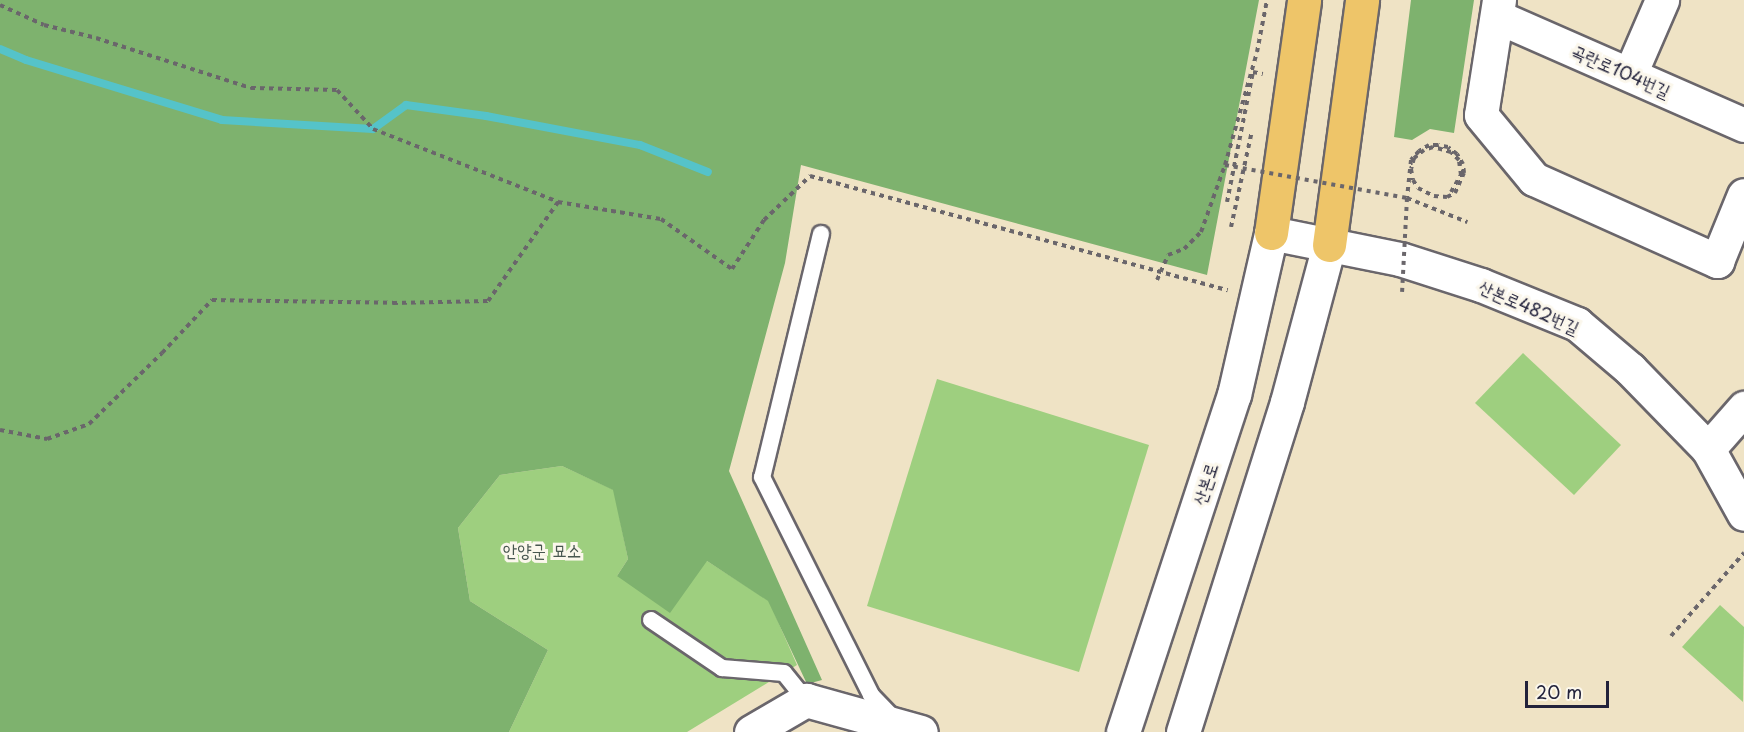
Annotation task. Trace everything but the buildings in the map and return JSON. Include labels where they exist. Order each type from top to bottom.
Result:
[{"type":"highway","points":[[1271,233],[1304,0]]},
{"type":"highway","points":[[1329,245],[1362,0]]},
{"type":"street","points":[[1630,74],[1662,0]]},
{"type":"street","points":[[1498,9],[1480,115],[1534,179],[1717,261],[1744,195]]},
{"type":"street","name":"곡란로104번길","points":[[1498,9],[1630,74],[1744,125]]},
{"type":"street","name":"산본로482번길","points":[[1271,233],[1400,259],[1481,285],[1577,324],[1630,369],[1708,449],[1744,514]]},
{"type":"street","name":"산본로","points":[[1123,732],[1234,395],[1271,233]]},
{"type":"street","points":[[1183,732],[1287,402],[1329,245]]},
{"type":"street","points":[[1708,449],[1744,408]]},
{"type":"street","points":[[751,732],[806,700],[911,729]]},
{"type":"lane","points":[[820,234],[762,477],[872,695],[911,729]]},
{"type":"lane","points":[[651,620],[722,668],[784,673],[806,700]]},
{"type":"path","points":[[1157,280],[1168,255],[1184,249],[1201,232],[1225,165],[1257,52],[1267,0]]},
{"type":"path","points":[[0,5],[44,25],[96,38],[251,88],[336,90],[373,129],[558,202],[661,219],[732,269],[765,220],[810,176],[1255,297]]},
{"type":"path","points":[[1227,202],[1253,72],[1264,74],[1262,85]]},
{"type":"path","points":[[1231,227],[1253,127]]},
{"type":"path","points":[[1402,292],[1411,160],[1429,145],[1448,147],[1457,154],[1463,164],[1460,183],[1455,193],[1447,197],[1434,196],[1418,188],[1413,180],[1411,170],[1414,158],[1425,150],[1442,148],[1459,160],[1461,168],[1461,175],[1451,192]]},
{"type":"path","points":[[1225,165],[1407,198],[1467,222]]},
{"type":"path","points":[[0,430],[46,440],[89,424],[162,353],[212,300],[393,303],[488,301],[558,202]]},
{"type":"path","points":[[1671,636],[1744,553]]},
{"type":"green space","points":[[0,0],[1259,0],[1207,275],[801,165],[785,263],[729,471],[822,680],[807,684],[768,601],[707,561],[670,613],[617,576],[628,559],[613,490],[562,466],[500,475],[458,528],[470,601],[548,650],[509,732],[0,732]]},
{"type":"green space","points":[[1411,0],[1474,0],[1454,133],[1430,129],[1412,140],[1394,137]]},
{"type":"green space","points":[[1523,353],[1621,445],[1574,495],[1475,403]]},
{"type":"green space","points":[[937,379],[1149,445],[1079,672],[867,606]]},
{"type":"green space","name":"안양군 묘소","points":[[562,466],[614,490],[628,559],[617,576],[707,561],[769,601],[797,665],[687,732],[509,732],[548,650],[470,601],[458,528],[500,475]]},
{"type":"green space","points":[[1720,605],[1744,627],[1743,702],[1682,647]]},
{"type":"waterway","points":[[0,49],[26,60],[222,120],[373,129],[406,105],[486,116],[640,145],[708,172]]}]
